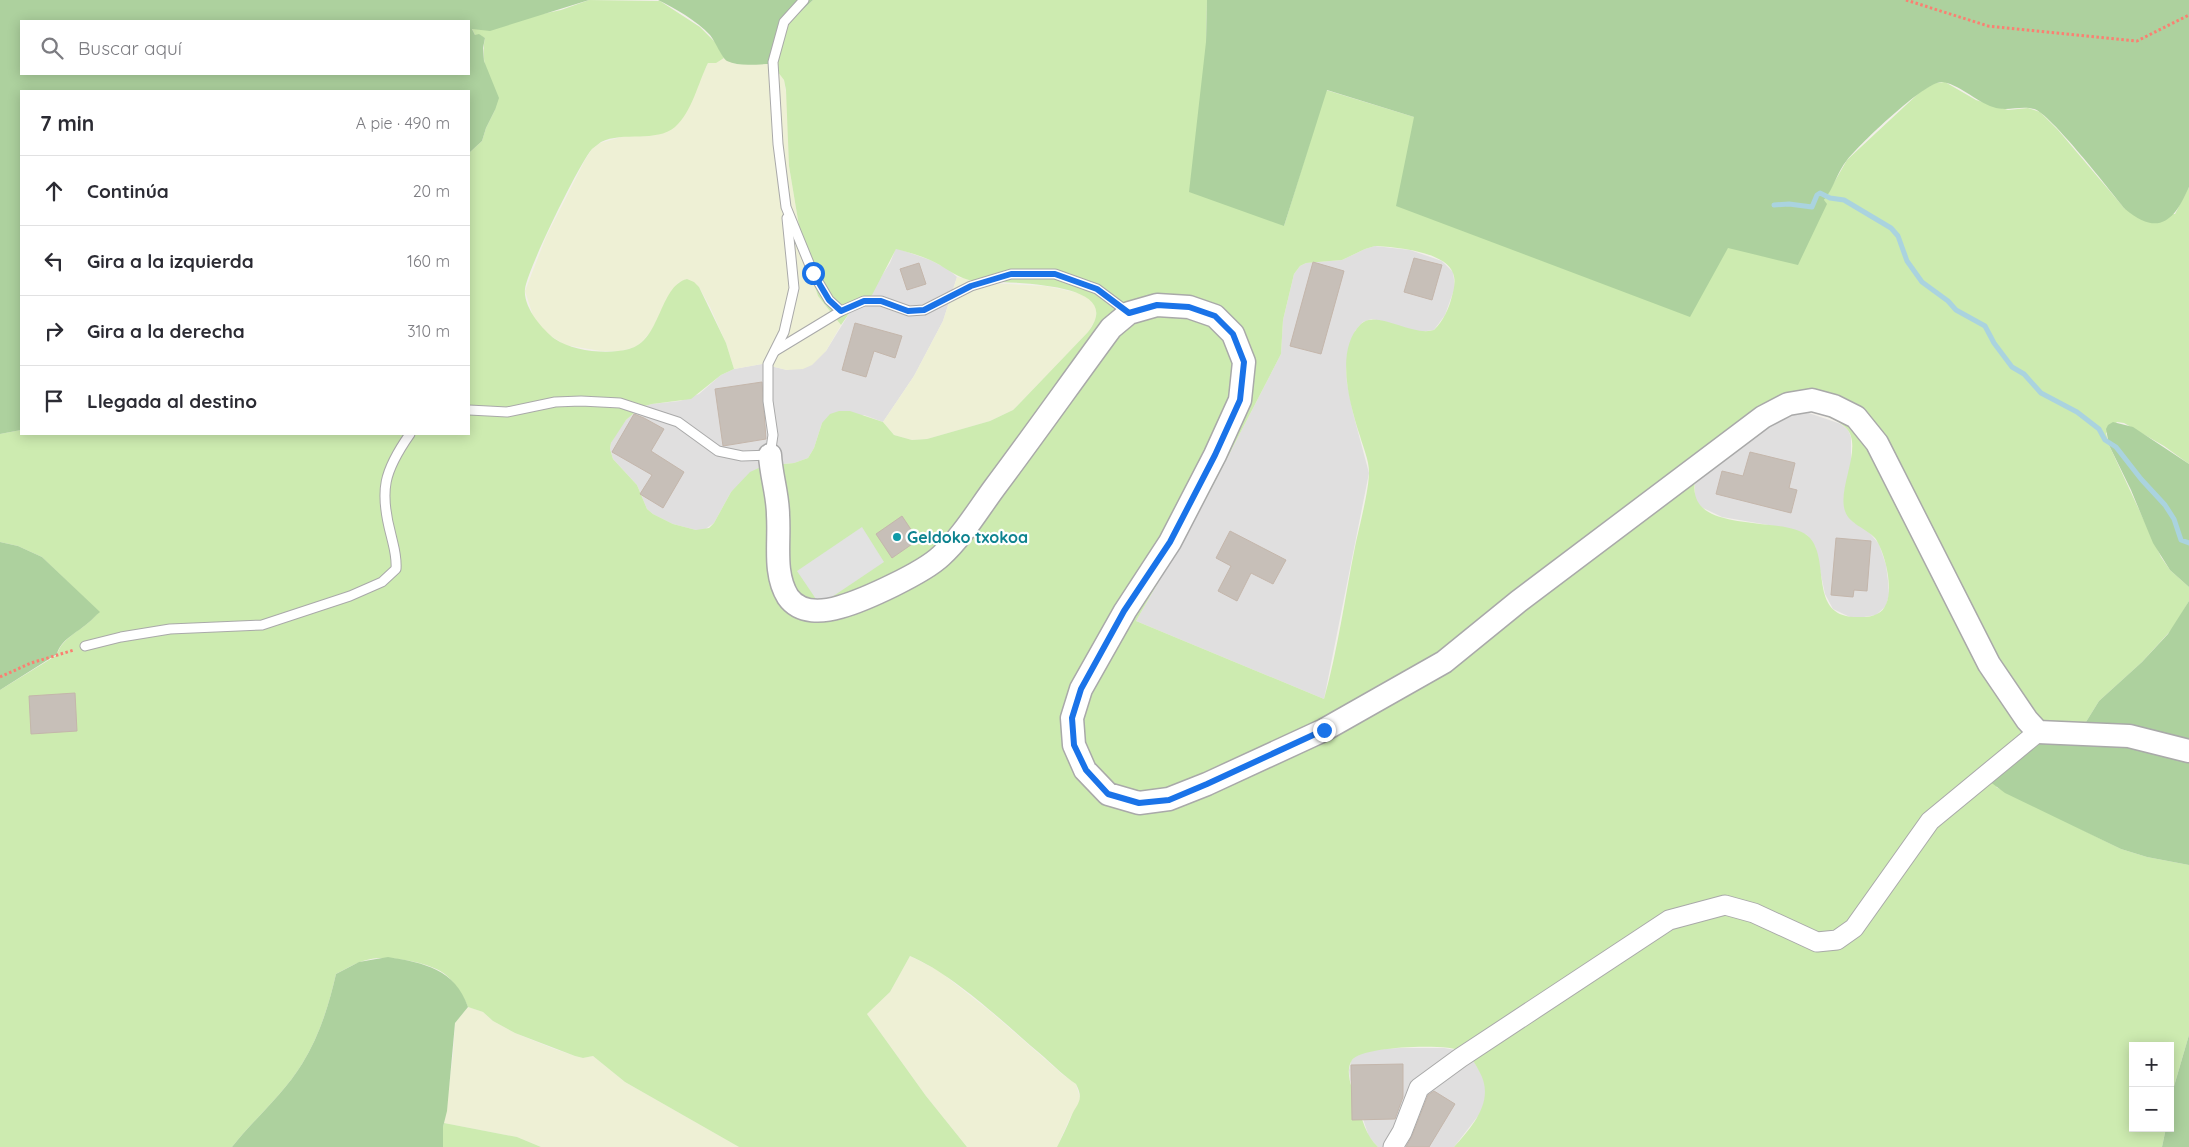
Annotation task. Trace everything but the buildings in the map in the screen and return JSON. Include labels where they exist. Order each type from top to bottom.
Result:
[{"type":"street","points":[[770,455],[778,513],[778,561],[781,582],[789,598],[803,609],[823,612],[852,603],[925,568],[941,556],[1001,479],[1111,328],[1129,313],[1157,305],[1189,307],[1215,316],[1233,334],[1244,362],[1240,400],[1215,455],[1170,542],[1124,611],[1081,689],[1072,718],[1074,745],[1086,770],[1108,794],[1139,803],[1169,800],[1207,784],[1324,730],[1408,684],[1444,662],[1527,595],[1763,417],[1788,404],[1812,400],[1834,406],[1856,417],[1877,444],[1989,664],[2027,720],[2038,732]]},
{"type":"street","points":[[1393,1147],[1402,1132],[1419,1088],[1460,1058],[1670,920],[1725,905],[1754,913],[1817,942],[1837,940],[1854,928],[1930,821],[2038,732],[2129,736],[2189,751]]},
{"type":"lane","points":[[470,410],[507,412],[555,402],[581,400],[620,403],[678,422],[718,451],[742,456],[770,455],[773,435],[768,401],[768,364],[784,332],[794,288],[778,144],[773,62],[784,22],[804,0]]},
{"type":"lane","points":[[786,207],[813,273],[829,300],[841,311]]},
{"type":"lane","points":[[775,351],[841,311],[864,301],[881,301],[908,311],[924,310],[971,286],[1011,274],[1055,274],[1097,289],[1129,313]]},
{"type":"lane","points":[[85,646],[121,637],[170,629],[262,625],[350,596],[382,582],[396,569],[398,555],[391,535],[385,501],[385,483],[393,459],[409,435]]},
{"type":"path","points":[[1906,0],[1988,26],[2138,41],[2189,16]]},
{"type":"path","points":[[0,677],[31,663],[85,646]]},
{"type":"shaded area","points":[[1375,246],[1410,250],[1442,261],[1453,272],[1455,287],[1445,315],[1434,330],[1419,332],[1371,319],[1363,322],[1355,331],[1346,368],[1347,383],[1369,473],[1324,699],[1136,621],[1207,497],[1281,354],[1283,320],[1294,274],[1300,266],[1306,263],[1342,260]]},
{"type":"shaded area","points":[[896,248],[930,260],[948,269],[957,277],[943,321],[914,376],[883,422],[864,415],[822,423],[814,448],[808,458],[794,463],[763,466],[731,492],[714,523],[704,530],[696,530],[673,524],[647,509],[637,485],[613,459],[610,449],[618,430],[626,420],[641,407],[680,401],[699,394],[721,375],[734,369],[762,364],[787,370],[826,351],[850,312],[865,302],[890,263]]},
{"type":"shaded area","points":[[1797,409],[1841,424],[1848,430],[1851,437],[1851,520],[1868,531],[1879,544],[1886,565],[1889,595],[1886,606],[1876,615],[1850,617],[1833,609],[1825,594],[1815,546],[1807,535],[1791,529],[1722,517],[1701,507],[1695,499],[1695,481],[1704,465]]},
{"type":"shaded area","points":[[862,527],[884,562],[820,605],[797,571]]},
{"type":"shaded area","points":[[1444,1048],[1462,1051],[1473,1060],[1483,1077],[1486,1090],[1484,1105],[1478,1116],[1454,1147],[1378,1147],[1369,1137],[1350,1080],[1349,1070],[1351,1061],[1357,1054],[1371,1050]]},
{"type":"green space","points":[[0,0],[589,0],[490,31],[472,29],[475,35],[479,34],[485,38],[483,48],[484,61],[499,98],[482,141],[470,152],[470,90],[20,90],[20,430],[0,434]]},
{"type":"green space","points":[[589,0],[660,1],[700,27],[716,43],[724,58],[716,63],[708,63],[686,113],[675,127],[659,135],[610,139],[601,142],[592,149],[554,218],[534,261],[525,289],[527,303],[534,317],[555,339],[581,349],[611,352],[629,349],[640,344],[648,336],[665,302],[678,284],[687,279],[699,287],[726,343],[734,369],[721,375],[691,399],[641,407],[626,420],[611,443],[610,449],[613,459],[637,485],[647,509],[673,524],[696,530],[709,528],[714,523],[731,492],[750,472],[763,466],[794,463],[808,458],[814,448],[822,423],[830,414],[839,411],[850,411],[883,422],[894,435],[912,440],[927,439],[990,421],[1013,410],[1088,332],[1096,314],[1091,301],[1076,292],[1029,284],[969,280],[926,258],[896,249],[872,295],[850,312],[841,325],[818,296],[803,250],[789,166],[786,90],[784,80],[775,68],[784,28],[813,0],[1207,0],[1206,42],[1284,226],[1326,90],[1414,117],[1728,248],[1824,200],[1847,160],[1920,92],[1935,83],[1945,82],[1976,100],[2008,110],[2028,108],[2040,112],[2058,130],[2125,209],[2175,214],[2189,187],[2189,464],[2164,446],[2124,423],[2117,422],[2106,433],[2109,445],[2161,557],[2170,570],[2189,587],[2189,601],[2173,628],[2142,662],[2099,701],[2086,722],[2070,731],[1996,787],[2121,849],[2147,857],[2189,865],[2189,1035],[2174,1086],[2174,1042],[2129,1042],[2129,1132],[2165,1132],[2162,1147],[1454,1147],[1475,1121],[1484,1102],[1484,1082],[1479,1071],[1474,1062],[1462,1051],[1440,1047],[1405,1047],[1359,1055],[1352,1060],[1350,1065],[1350,1082],[1363,1121],[1370,1138],[1378,1147],[1057,1147],[1079,1102],[1080,1094],[1076,1084],[962,988],[945,975],[910,956],[890,992],[867,1014],[926,1096],[967,1147],[739,1147],[625,1082],[593,1056],[583,1058],[575,1056],[515,1033],[493,1021],[483,1012],[468,1007],[456,986],[440,971],[410,961],[379,958],[362,961],[336,974],[323,1020],[314,1043],[302,1064],[277,1097],[232,1147],[0,1147],[0,690],[57,655],[65,641],[99,612],[42,557],[18,546],[0,542],[0,434],[20,430],[20,435],[470,435],[470,152],[482,141],[495,110],[485,65],[485,38],[475,35],[472,29],[561,10]],"holes":[[[1375,246],[1418,252],[1440,260],[1453,273],[1454,285],[1451,301],[1440,323],[1434,330],[1425,331],[1385,321],[1368,320],[1361,324],[1353,335],[1348,348],[1346,363],[1349,394],[1366,454],[1369,480],[1324,699],[1136,621],[1207,497],[1281,354],[1283,320],[1294,274],[1300,266],[1306,263],[1342,260]],[[1787,408],[1827,417],[1842,424],[1851,437],[1851,457],[1843,502],[1845,511],[1854,523],[1875,538],[1886,566],[1889,590],[1888,600],[1884,608],[1877,614],[1866,617],[1840,614],[1831,607],[1826,597],[1816,548],[1805,534],[1787,527],[1726,519],[1706,510],[1699,503],[1695,494],[1695,481]]]},
{"type":"green space","points":[[658,0],[813,0],[784,28],[770,64],[748,65],[727,61],[705,30],[686,15]]},
{"type":"green space","points":[[1207,0],[2189,0],[2189,187],[2171,216],[2164,221],[2156,223],[2147,222],[2125,209],[2066,138],[2042,114],[2029,108],[2003,109],[1993,107],[1948,83],[1934,84],[1908,102],[1878,128],[1847,160],[1824,200],[1827,204],[1798,265],[1728,248],[1690,317],[1396,206],[1414,117],[1327,90],[1284,226],[1189,192],[1206,42]]},
{"type":"green space","points":[[724,58],[736,64],[770,64],[784,80],[788,104],[789,166],[803,250],[818,296],[841,325],[826,351],[812,365],[803,369],[787,370],[762,364],[734,369],[726,343],[710,307],[699,287],[687,279],[678,283],[651,331],[635,347],[621,351],[601,351],[565,345],[548,334],[534,319],[525,291],[546,237],[585,160],[592,149],[600,143],[681,120],[708,63]]},
{"type":"green space","points":[[957,277],[987,283],[1045,286],[1079,293],[1093,301],[1096,309],[1096,319],[1088,332],[1013,410],[990,421],[927,439],[912,440],[894,435],[883,422],[914,376],[943,321]]},
{"type":"green space","points":[[2113,422],[2133,427],[2189,464],[2189,587],[2170,570],[2153,543],[2131,490],[2109,445],[2106,429]]},
{"type":"green space","points":[[0,542],[18,546],[42,557],[100,612],[66,640],[57,654],[0,690]]},
{"type":"green space","points":[[2189,601],[2189,865],[2147,857],[2121,849],[2005,793],[1989,781],[1990,763],[2070,731],[2086,722],[2099,701],[2142,662],[2168,634]]},
{"type":"green space","points":[[910,956],[939,971],[1076,1084],[1080,1098],[1078,1107],[1071,1116],[1057,1147],[967,1147],[926,1096],[867,1014],[890,992]]},
{"type":"green space","points":[[388,957],[426,965],[437,970],[455,984],[468,1007],[455,1023],[447,1111],[443,1127],[443,1147],[232,1147],[277,1097],[302,1064],[323,1020],[336,974],[359,962]]},
{"type":"green space","points":[[468,1007],[483,1012],[493,1021],[515,1033],[552,1048],[583,1058],[593,1056],[625,1082],[739,1147],[541,1147],[517,1137],[444,1123],[453,1055],[455,1023]]},
{"type":"green space","points":[[2189,1035],[2189,1147],[2162,1147],[2165,1132],[2174,1132],[2174,1086]]},
{"type":"green space","points":[[444,1123],[517,1137],[541,1147],[443,1147]]},
{"type":"waterway","points":[[1774,205],[1789,204],[1812,207],[1817,195],[1820,193],[1830,198],[1844,200],[1891,228],[1898,236],[1907,261],[1922,282],[1948,301],[1956,310],[1985,326],[1994,343],[2012,367],[2024,374],[2041,393],[2077,412],[2099,429],[2105,440],[2116,447],[2141,479],[2165,505],[2174,519],[2181,540],[2189,543]]},
{"type":"place","name":"Geldoko txokoa","points":[[897,537]]},
{"type":"route","points":[[813,273],[829,300],[841,311],[864,301],[881,301],[908,311],[924,310],[971,286],[1011,274],[1055,274],[1097,289],[1129,313],[1157,305],[1189,307],[1215,316],[1233,334],[1244,362],[1240,400],[1215,455],[1170,542],[1124,611],[1081,689],[1072,718],[1074,745],[1086,770],[1108,794],[1139,803],[1169,800],[1324,730]]}]
